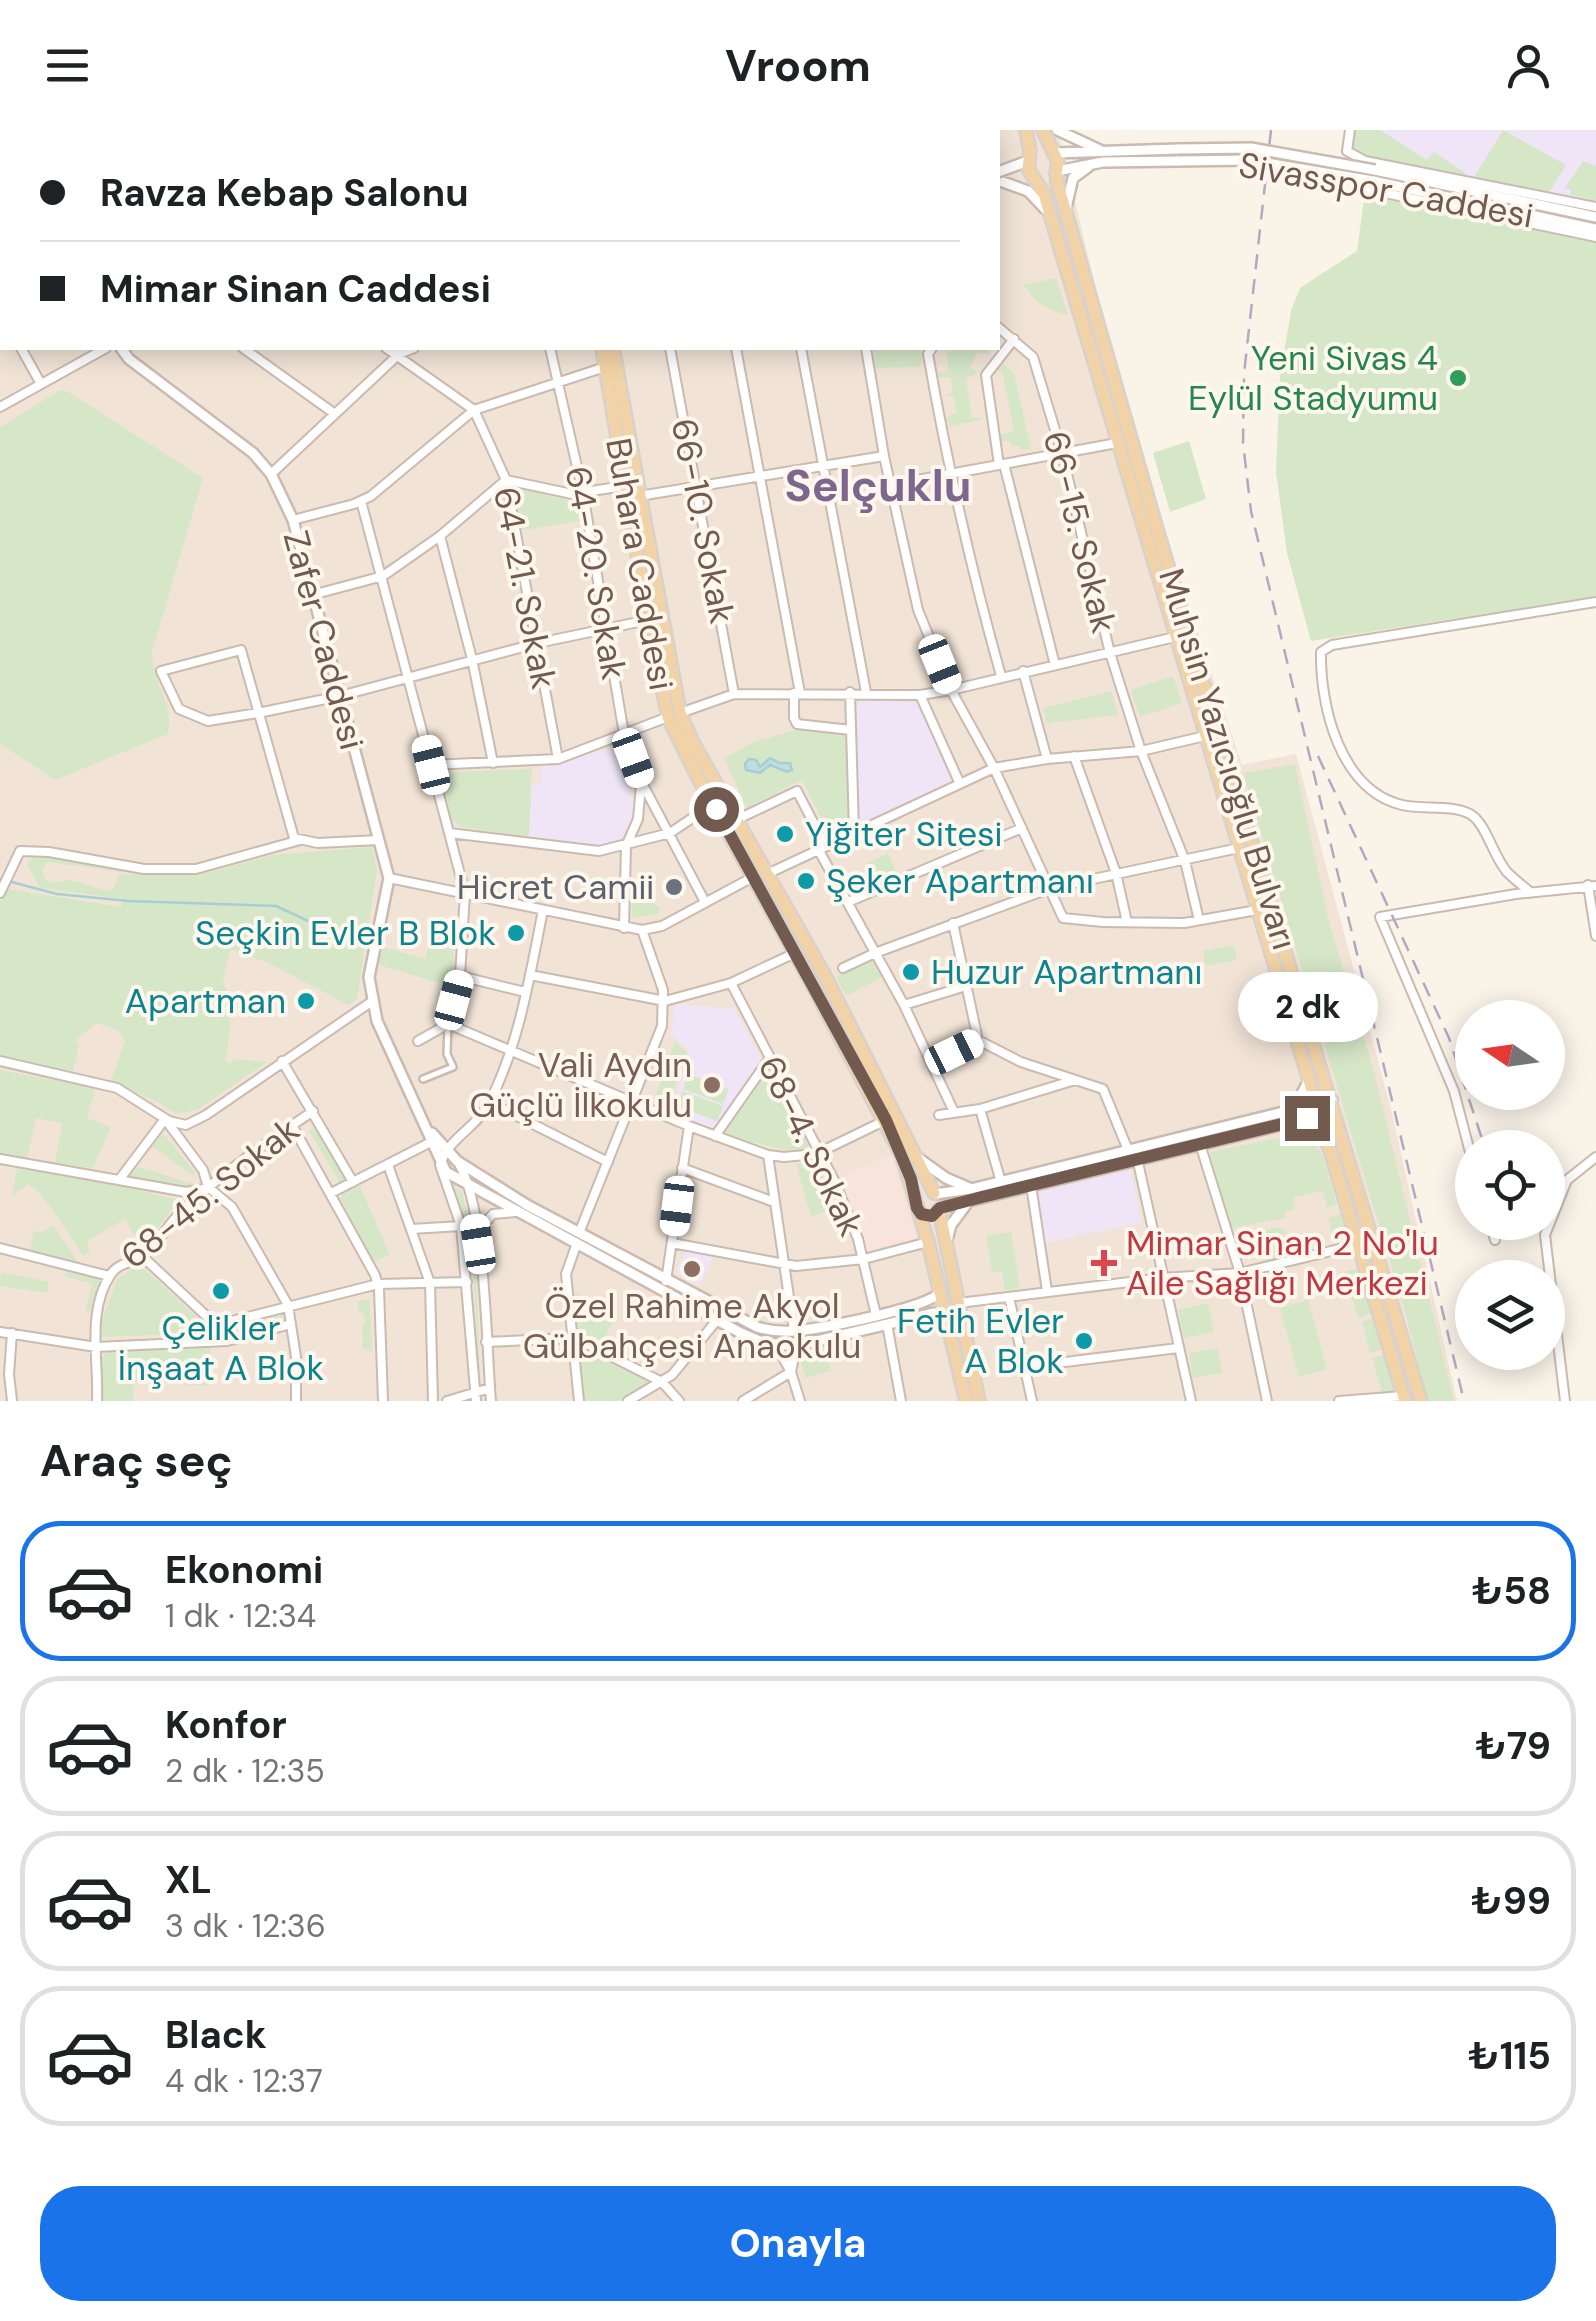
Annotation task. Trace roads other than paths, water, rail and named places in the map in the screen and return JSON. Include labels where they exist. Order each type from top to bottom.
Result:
[{"type":"main road","name":"Muhsin Yazıcıoğlu Bulvarı","points":[[1026,130],[1028,169],[1050,218],[1404,1399]]},
{"type":"main road","name":"Muhsin Yazıcıoğlu Bulvarı","points":[[1043,130],[1058,162],[1056,172],[1066,210],[1158,533],[1420,1401]]},
{"type":"main road","points":[[1029,158],[1041,149],[1052,152]]},
{"type":"main road","points":[[1035,178],[1047,180],[1056,172]]},
{"type":"main road","name":"Buhara Caddesi","points":[[602,350],[648,620],[674,715],[712,804],[886,1120],[902,1156],[928,1242],[966,1401]]},
{"type":"main road","name":"Buhara Caddesi","points":[[613,350],[674,715],[738,819],[824,975],[935,1194]]},
{"type":"main road","points":[[939,1209],[930,1216],[918,1207],[924,1193],[940,1199],[979,1401]]},
{"type":"street","points":[[1058,130],[1102,156],[1076,174],[1069,185],[1066,210]]},
{"type":"street","points":[[1350,130],[1347,151],[1365,161],[1596,207]]},
{"type":"street","name":"Sivasspor Caddesi","points":[[1052,152],[1178,155],[1250,148],[1596,228]]},
{"type":"street","name":"Sivasspor Caddesi","points":[[1056,172],[1102,156]]},
{"type":"street","points":[[1000,179],[1029,158]]},
{"type":"street","name":"Sivasspor Caddesi","points":[[1374,175],[1596,218]]},
{"type":"street","points":[[1000,179],[1035,178]]},
{"type":"street","points":[[1000,179],[1037,196],[1050,218]]},
{"type":"street","points":[[1361,188],[1596,237]]},
{"type":"street","name":"66-15. Sokak","points":[[1000,328],[1033,357],[1062,453],[1110,654],[1141,751],[1185,862],[1200,920]]},
{"type":"street","points":[[1014,338],[986,375],[1001,465],[1055,665]]},
{"type":"street","points":[[22,350],[41,384]]},
{"type":"street","points":[[0,407],[102,350]]},
{"type":"street","name":"Zafer Caddesi","points":[[123,350],[253,453],[271,474],[292,520],[390,878],[370,965],[371,1002]]},
{"type":"street","points":[[246,350],[335,414]]},
{"type":"street","name":"64-21. Sokak","points":[[390,350],[474,410],[506,480],[558,759]]},
{"type":"street","points":[[271,474],[399,354],[409,350]]},
{"type":"street","name":"64-20. Sokak","points":[[551,350],[583,493],[624,734],[642,781],[705,902]]},
{"type":"street","name":"66-10. Sokak","points":[[670,350],[734,694]]},
{"type":"street","points":[[736,350],[797,693],[794,720],[799,726],[850,730]]},
{"type":"street","points":[[800,350],[866,692]]},
{"type":"street","points":[[866,350],[884,456],[918,610],[951,690],[994,768],[1052,888],[1062,918],[1127,922],[1200,920],[1257,910]]},
{"type":"street","points":[[931,350],[928,354],[949,474],[1001,676]]},
{"type":"street","points":[[292,520],[360,501],[394,478],[474,410],[605,368]]},
{"type":"street","points":[[890,485],[1117,443]]},
{"type":"street","points":[[639,496],[884,456]]},
{"type":"street","points":[[312,595],[383,576],[440,536],[506,480],[572,494],[624,486]]},
{"type":"street","points":[[360,501],[464,892],[460,976],[448,1024],[447,1054],[453,1067],[423,1079]]},
{"type":"street","points":[[440,536],[472,659],[493,763]]},
{"type":"street","points":[[1530,892],[1507,872],[1476,817],[1464,811],[1395,803],[1368,788],[1349,765],[1335,735],[1320,671],[1320,652],[1332,644],[1596,602]]},
{"type":"street","points":[[297,839],[258,714],[241,650],[162,671],[178,709],[208,721],[258,714],[340,696],[472,659],[648,620]]},
{"type":"street","points":[[431,765],[558,759],[734,694],[920,694],[951,690],[1175,636]]},
{"type":"street","points":[[1023,671],[1047,759]]},
{"type":"street","points":[[850,692],[854,832]]},
{"type":"street","points":[[920,694],[960,784]]},
{"type":"street","points":[[767,874],[994,768],[1141,751],[1205,736]]},
{"type":"street","points":[[1074,756],[1116,873],[1127,922]]},
{"type":"street","points":[[624,928],[626,846],[638,819],[642,781]]},
{"type":"street","points":[[738,819],[797,790],[848,902],[904,1006],[954,1112]]},
{"type":"street","points":[[450,833],[599,851],[670,833],[712,804]]},
{"type":"street","points":[[848,902],[1022,828]]},
{"type":"street","points":[[2,890],[20,851],[49,852],[144,869],[196,870],[297,839],[318,843],[379,840]]},
{"type":"street","points":[[844,968],[875,952],[1052,888],[1239,848]]},
{"type":"street","points":[[390,878],[642,930],[657,928],[753,877]]},
{"type":"street","points":[[1464,1130],[1454,1091],[1380,917],[1592,885],[1596,936]]},
{"type":"street","points":[[440,1165],[446,1150],[489,1102],[510,1049],[543,910]]},
{"type":"street","points":[[953,923],[978,1040]]},
{"type":"street","points":[[579,1401],[566,1274],[656,1045],[665,1000],[642,930]]},
{"type":"street","points":[[530,975],[665,1000],[731,983],[794,952]]},
{"type":"street","points":[[460,976],[526,992]]},
{"type":"street","name":"68-4. Sokak","points":[[731,983],[821,1152],[850,1218],[876,1315]]},
{"type":"street","points":[[904,1006],[966,986]]},
{"type":"street","points":[[0,1061],[117,1088],[182,1125],[192,1123],[371,1002],[432,1142],[461,1226],[476,1401]]},
{"type":"street","points":[[418,1041],[448,1024]]},
{"type":"street","points":[[448,1024],[689,1126],[768,1154],[802,1157],[821,1152],[886,1120]]},
{"type":"street","points":[[930,1063],[978,1040]]},
{"type":"street","points":[[978,1040],[1021,1062],[1103,1089],[1128,1150]]},
{"type":"street","points":[[716,1136],[769,1059]]},
{"type":"street","points":[[282,1061],[353,1182]]},
{"type":"street","points":[[939,1115],[980,1109],[1075,1080]]},
{"type":"street","points":[[1281,1120],[1308,1082]]},
{"type":"street","points":[[489,1102],[608,1162]]},
{"type":"street","points":[[939,1209],[1200,1144],[1333,1106]]},
{"type":"street","points":[[980,1109],[1002,1182]]},
{"type":"street","name":"68-45. Sokak","points":[[109,1276],[142,1256],[176,1216],[208,1187],[313,1111]]},
{"type":"street","points":[[421,1115],[457,1162],[752,1339],[776,1345],[804,1344],[937,1313],[947,1316]]},
{"type":"street","points":[[120,1180],[166,1119]]},
{"type":"street","points":[[166,1119],[203,1170],[208,1187],[232,1207],[288,1305],[296,1401]]},
{"type":"street","points":[[935,1194],[1281,1120],[1310,1130],[1325,1142]]},
{"type":"street","points":[[292,1125],[378,1284],[383,1401]]},
{"type":"street","points":[[666,1281],[689,1126]]},
{"type":"street","points":[[331,1194],[432,1142]]},
{"type":"street","points":[[1200,1144],[1240,1273],[1267,1401]]},
{"type":"street","points":[[744,1401],[791,1372],[794,1356],[807,1336],[798,1331],[768,1154]]},
{"type":"street","points":[[1565,1401],[1545,1235],[1567,1180],[1596,1157]]},
{"type":"street","points":[[917,1158],[971,1189]]},
{"type":"street","points":[[1137,1158],[1190,1401]]},
{"type":"street","points":[[0,1159],[186,1192],[208,1187]]},
{"type":"street","points":[[457,1162],[469,1187],[478,1244],[492,1401]]},
{"type":"street","points":[[388,1165],[430,1283],[433,1401]]},
{"type":"street","points":[[440,1165],[469,1187],[516,1212],[578,1238],[747,1323],[777,1332],[876,1315],[933,1300],[941,1292]]},
{"type":"street","points":[[682,1168],[774,1202]]},
{"type":"street","points":[[1031,1185],[1048,1292]]},
{"type":"street","points":[[946,1243],[951,1225],[970,1201]]},
{"type":"street","points":[[478,1244],[486,1220],[498,1212],[516,1212]]},
{"type":"street","points":[[411,1229],[461,1226]]},
{"type":"street","points":[[672,1244],[784,1265],[864,1259],[928,1242]]},
{"type":"street","points":[[959,1304],[1162,1278],[1240,1273],[1356,1246]]},
{"type":"street","points":[[0,1248],[109,1276],[93,1329],[96,1401]]},
{"type":"street","points":[[142,1256],[216,1325],[217,1341]]},
{"type":"street","points":[[216,1325],[378,1284],[467,1282]]},
{"type":"street","points":[[1009,1297],[1032,1401]]},
{"type":"street","points":[[628,1401],[676,1371],[718,1320]]},
{"type":"street","points":[[0,1332],[96,1347],[217,1341],[292,1324]]},
{"type":"street","points":[[887,1324],[901,1401]]},
{"type":"street","points":[[777,1332],[773,1338],[791,1372],[800,1401]]},
{"type":"street","points":[[12,1333],[12,1401]]},
{"type":"street","points":[[486,1342],[571,1337],[662,1382],[679,1401]]},
{"type":"street","points":[[1024,1367],[1178,1348]]},
{"type":"street","points":[[446,1401],[490,1388]]},
{"type":"street","points":[[1340,1401],[1404,1399]]},
{"type":"water","points":[[770,758],[790,763],[792,770],[787,772],[770,765],[760,773],[746,770],[749,759],[756,760],[760,767]]},
{"type":"waterway","points":[[0,879],[57,894],[128,901],[276,906],[351,941]]},
{"type":"railway","points":[[1271,130],[1244,374],[1243,443],[1251,511],[1464,1401]]},
{"type":"railway","points":[[1318,756],[1449,1038],[1479,1130]]},
{"type":"place","name":"Yeni Sivas 4 Eylül Stadyumu","points":[[1458,378]]},
{"type":"place","name":"Yiğiter Sitesi","points":[[785,834]]},
{"type":"place","name":"Şeker Apartmanı","points":[[806,881]]},
{"type":"place","name":"Hicret Camii","points":[[674,887]]},
{"type":"place","name":"Seçkin Evler B Blok","points":[[516,933]]},
{"type":"place","name":"Huzur Apartmanı","points":[[911,972]]},
{"type":"place","name":"Apartman","points":[[306,1001]]},
{"type":"place","name":"Vali Aydın Güçlü İlkokulu","points":[[712,1085]]},
{"type":"place","name":"Mimar Sinan 2 No'lu Aile Sağlığı Merkezi","points":[[1104,1263]]},
{"type":"place","name":"Özel Rahime Akyol Gülbahçesi Anaokulu","points":[[692,1269]]},
{"type":"place","name":"Çelikler İnşaat A Blok","points":[[221,1291]]},
{"type":"place","name":"Fetih Evler A Blok","points":[[1084,1341]]},
{"type":"district","name":"Selçuklu","points":[[878,485]]}]
